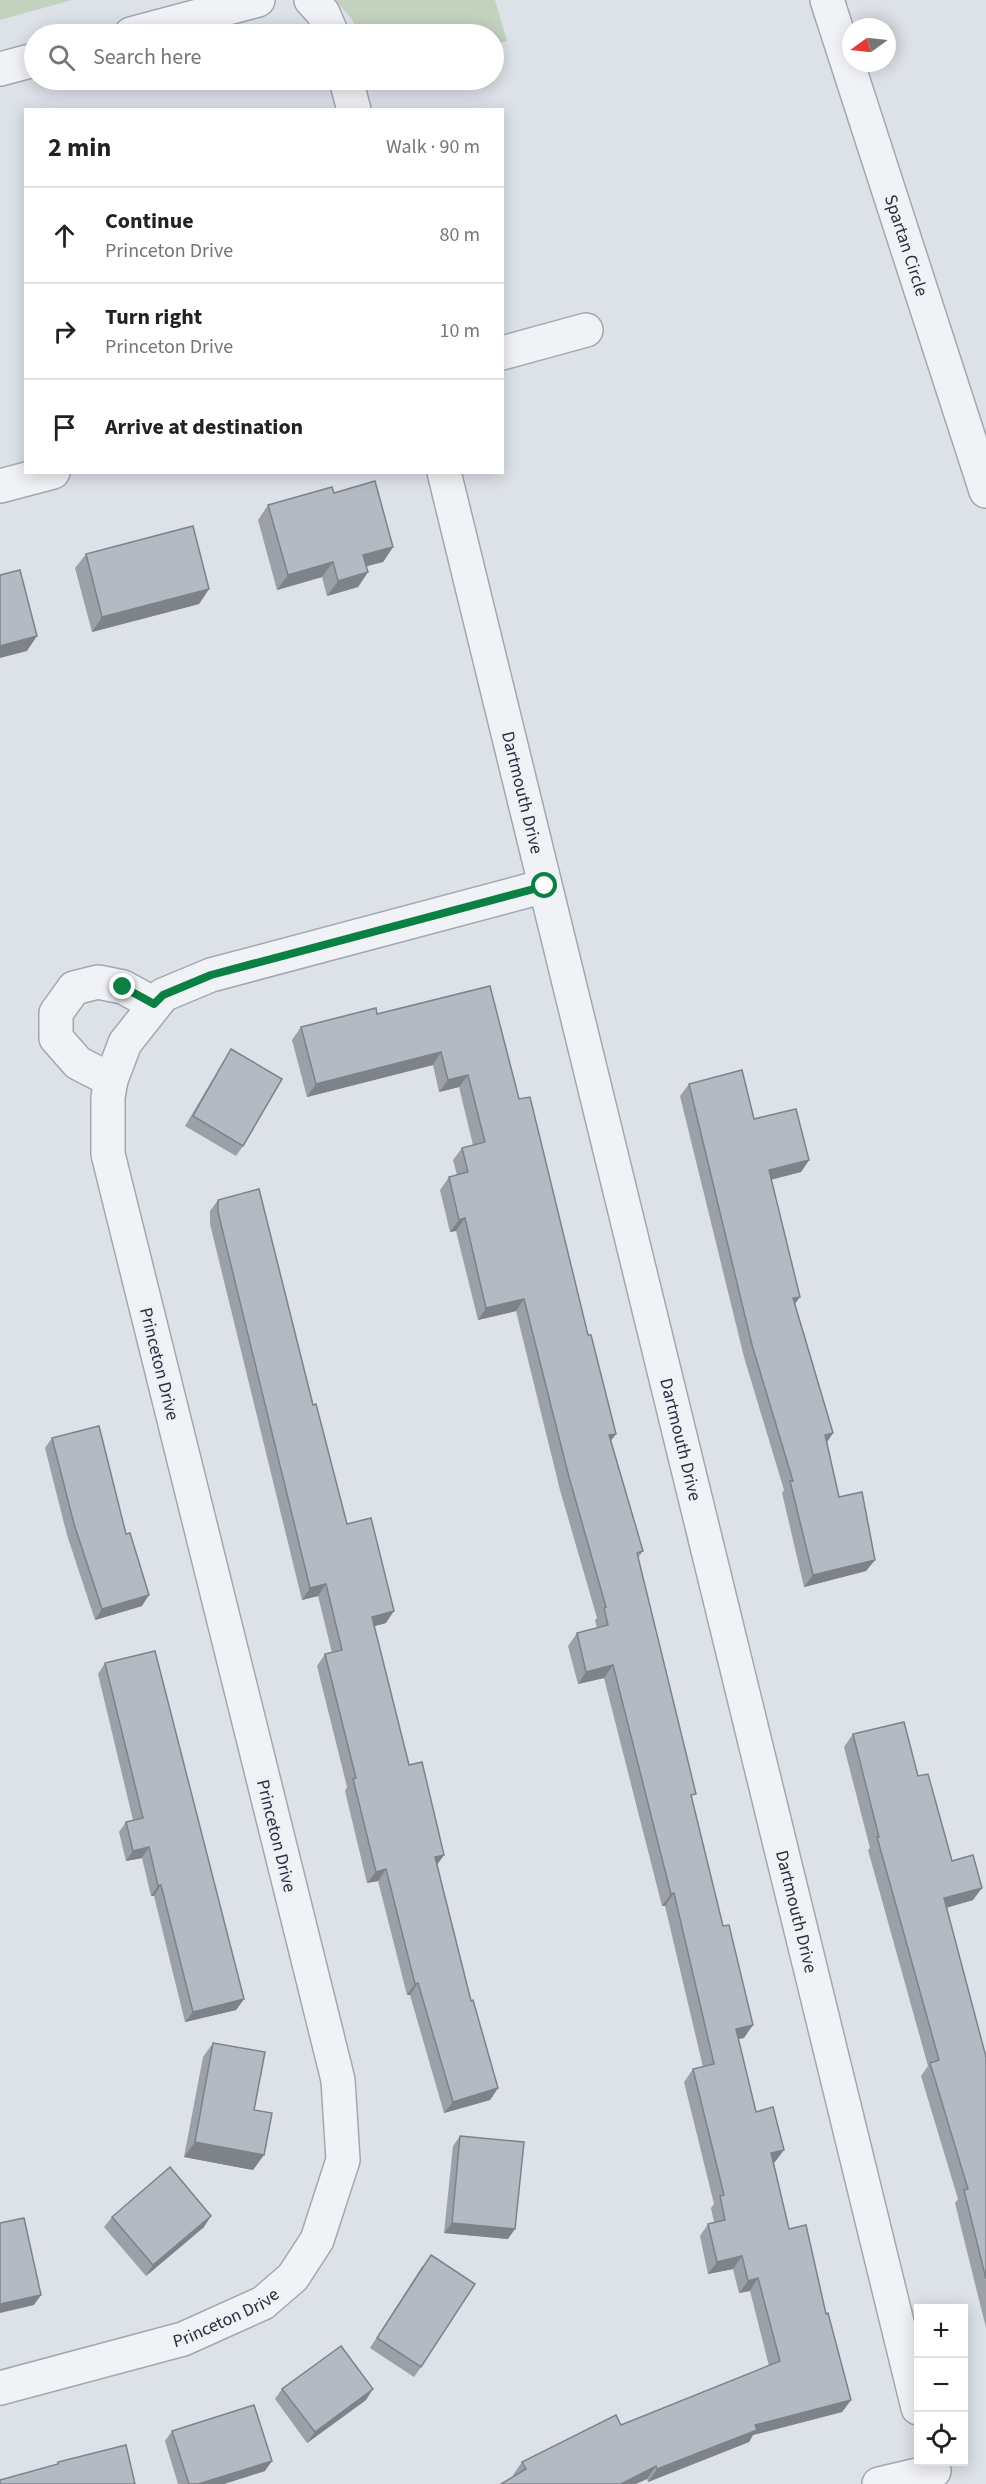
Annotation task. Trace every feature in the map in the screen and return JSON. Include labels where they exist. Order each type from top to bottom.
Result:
[{"type":"street","points":[[168,24],[258,0]]},
{"type":"street","points":[[311,0],[323,13],[328,24]]},
{"type":"street","name":"Spartan Circle","points":[[827,0],[986,491]]},
{"type":"street","points":[[0,69],[24,63]]},
{"type":"street","points":[[349,90],[353,108]]},
{"type":"street","points":[[504,352],[586,330]]},
{"type":"street","points":[[0,486],[45,474]]},
{"type":"street","name":"Dartmouth Drive","points":[[444,474],[914,2392]]},
{"type":"street","name":"Princeton Drive","points":[[0,2388],[183,2339],[263,2303],[293,2277],[317,2240],[342,2160],[338,2080],[108,1154],[108,1097],[111,1080],[125,1043],[163,995],[211,975],[545,886]]},
{"type":"street","points":[[111,1080],[78,1063],[56,1038],[56,1013],[74,988],[98,982],[123,987],[154,1004]]},
{"type":"street","points":[[879,2484],[934,2472]]},
{"type":"green space","points":[[0,0],[72,0],[0,20]]},
{"type":"green space","points":[[335,0],[495,0],[502,24],[354,24]]},
{"type":"building","points":[[375,481],[393,547],[363,555],[368,572],[338,581],[333,562],[288,575],[268,505],[332,487],[334,493]]},
{"type":"building","points":[[193,526],[209,589],[102,617],[86,554]]},
{"type":"building","points":[[20,570],[37,636],[0,646],[0,575]]},
{"type":"building","points":[[490,986],[519,1099],[530,1097],[588,1335],[591,1335],[616,1434],[609,1435],[643,1551],[637,1553],[696,1794],[691,1795],[723,1926],[729,1925],[753,2025],[736,2029],[756,2112],[773,2107],[784,2150],[771,2153],[789,2229],[806,2225],[826,2314],[828,2313],[851,2400],[755,2425],[757,2430],[657,2469],[656,2466],[621,2484],[501,2484],[526,2469],[522,2462],[616,2415],[621,2425],[780,2361],[758,2278],[748,2281],[742,2256],[717,2262],[708,2224],[725,2220],[720,2196],[724,2195],[693,2069],[714,2064],[674,1893],[671,1894],[613,1665],[586,1672],[577,1633],[608,1625],[604,1608],[606,1607],[569,1477],[524,1299],[486,1308],[465,1218],[459,1220],[449,1177],[468,1172],[462,1148],[485,1142],[468,1075],[448,1080],[441,1052],[316,1084],[301,1027],[376,1008],[377,1014]]},
{"type":"building","points":[[231,1049],[282,1079],[243,1146],[193,1116]]},
{"type":"building","points":[[742,1070],[754,1119],[796,1109],[809,1160],[769,1170],[800,1297],[793,1298],[833,1433],[825,1435],[839,1497],[862,1492],[875,1560],[813,1575],[790,1481],[793,1481],[752,1345],[689,1084]]},
{"type":"building","points":[[259,1189],[313,1405],[316,1404],[347,1524],[371,1518],[394,1611],[372,1617],[409,1765],[422,1762],[444,1855],[435,1857],[471,2001],[473,2000],[498,2088],[453,2102],[418,1983],[415,1984],[386,1869],[376,1872],[353,1779],[356,1778],[325,1654],[342,1650],[326,1584],[310,1588],[218,1212],[218,1200]]},
{"type":"building","points":[[99,1426],[126,1534],[130,1533],[149,1595],[102,1609],[74,1524],[52,1438]]},
{"type":"building","points":[[155,1651],[244,1999],[193,2012],[161,1885],[158,1886],[149,1847],[133,1851],[126,1822],[143,1818],[105,1663]]},
{"type":"building","points":[[904,1722],[918,1776],[928,1774],[952,1861],[973,1855],[982,1888],[944,1898],[986,2057],[986,2279],[964,2190],[968,2189],[930,2063],[939,2060],[877,1837],[879,1837],[853,1734]]},
{"type":"building","points":[[213,2043],[265,2052],[254,2110],[272,2113],[264,2155],[195,2142]]},
{"type":"building","points":[[460,2136],[524,2142],[515,2229],[452,2223]]},
{"type":"building","points":[[170,2167],[211,2216],[153,2265],[112,2217]]},
{"type":"building","points":[[24,2218],[41,2295],[0,2304],[0,2223]]},
{"type":"building","points":[[431,2255],[475,2284],[421,2367],[377,2338]]},
{"type":"building","points":[[341,2346],[373,2389],[315,2432],[282,2389]]},
{"type":"building","points":[[254,2405],[272,2461],[198,2484],[189,2484],[172,2431]]},
{"type":"building","points":[[126,2445],[135,2484],[0,2484],[0,2480],[58,2464],[58,2462]]},
{"type":"route","points":[[123,987],[154,1004],[163,995],[211,975],[545,886]]}]
